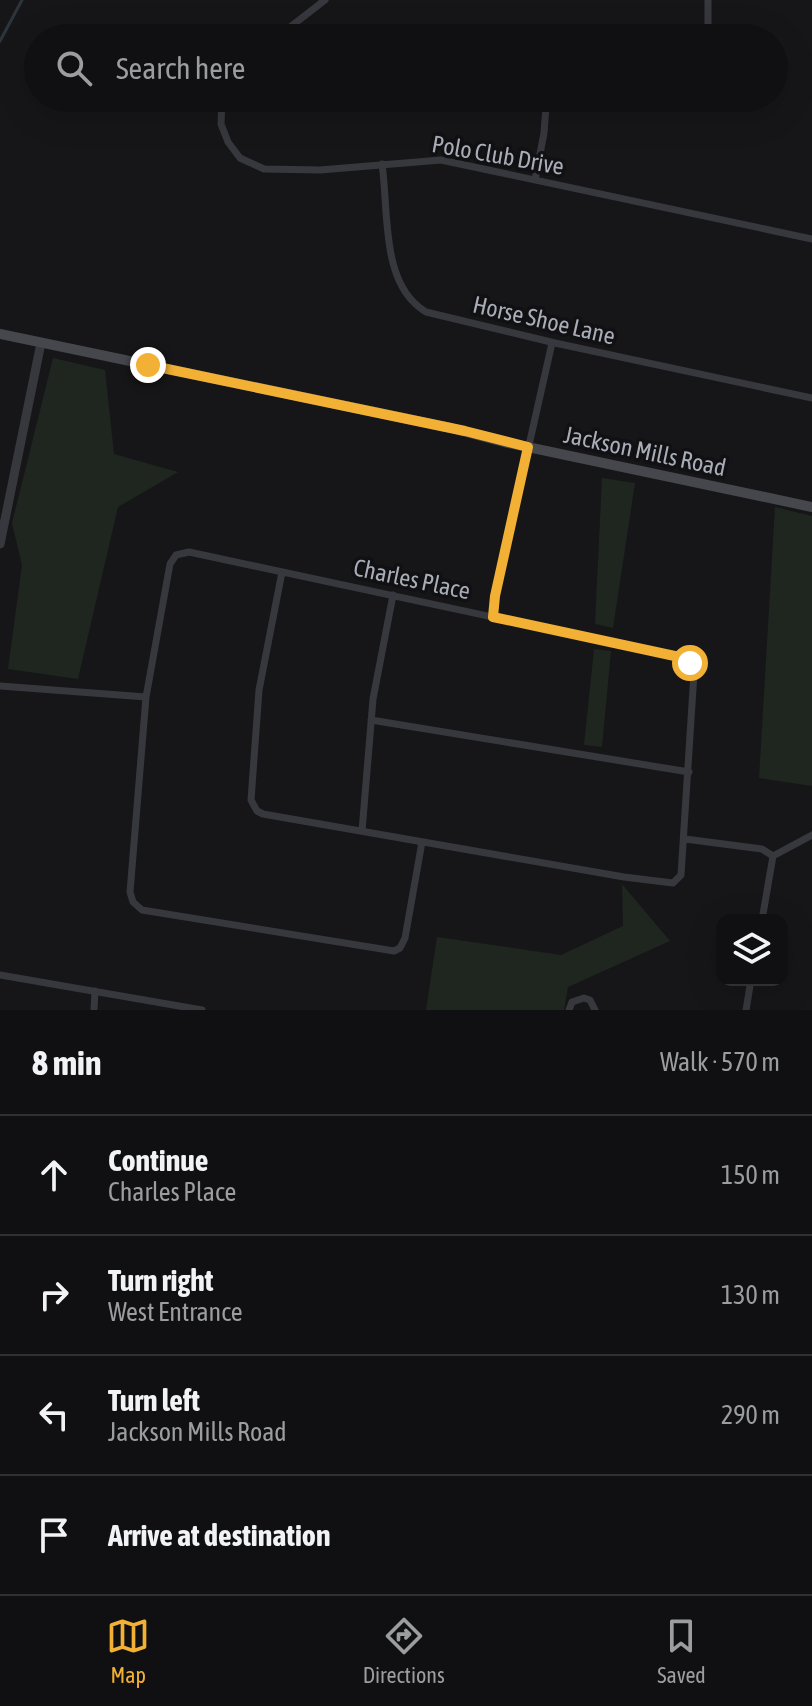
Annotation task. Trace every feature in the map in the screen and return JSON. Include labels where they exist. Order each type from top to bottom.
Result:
[{"type":"main road","name":"Jackson Mills Road","points":[[0,334],[812,507]]},
{"type":"street","points":[[294,24],[325,0]]},
{"type":"street","points":[[708,0],[708,24]]},
{"type":"street","name":"Polo Club Drive","points":[[220,112],[228,142],[240,158],[256,167],[281,171],[441,160],[812,239]]},
{"type":"street","points":[[535,180],[546,112]]},
{"type":"street","name":"Horse Shoe Lane","points":[[382,164],[394,269],[399,286],[408,299],[432,314],[552,343],[812,398]]},
{"type":"street","points":[[0,544],[41,343]]},
{"type":"street","points":[[493,617],[495,596],[552,343]]},
{"type":"street","name":"Charles Place","points":[[146,697],[172,559],[182,552],[189,552],[684,658],[694,673],[689,772]]},
{"type":"street","points":[[282,572],[259,690],[251,800],[257,811],[299,821],[668,884],[678,880],[681,875],[689,772],[371,720]]},
{"type":"street","points":[[362,831],[371,720],[393,595]]},
{"type":"street","points":[[0,686],[146,697],[130,892],[137,907],[394,951],[400,948],[405,938],[422,842]]},
{"type":"street","points":[[773,856],[812,835]]},
{"type":"street","points":[[685,839],[762,849],[773,856]]},
{"type":"street","points":[[763,914],[773,856]]},
{"type":"street","points":[[0,975],[202,1010]]},
{"type":"street","points":[[746,1010],[750,986]]},
{"type":"street","points":[[94,1010],[95,991]]},
{"type":"street","points":[[569,1010],[572,1002],[584,998],[590,1000],[595,1010]]},
{"type":"shaded area","points":[[53,358],[105,370],[114,454],[178,472],[118,507],[78,679],[8,669],[22,565],[12,523]]},
{"type":"shaded area","points":[[602,478],[635,483],[613,628],[595,624]]},
{"type":"shaded area","points":[[775,507],[812,516],[812,786],[759,778]]},
{"type":"shaded area","points":[[594,649],[611,651],[602,747],[584,745]]},
{"type":"shaded area","points":[[622,884],[670,941],[568,987],[564,1010],[426,1010],[437,937],[561,955],[623,926]]},
{"type":"waterway","points":[[0,41],[22,0]]},
{"type":"route","points":[[148,365],[528,447],[493,617],[684,658],[690,663]]}]
